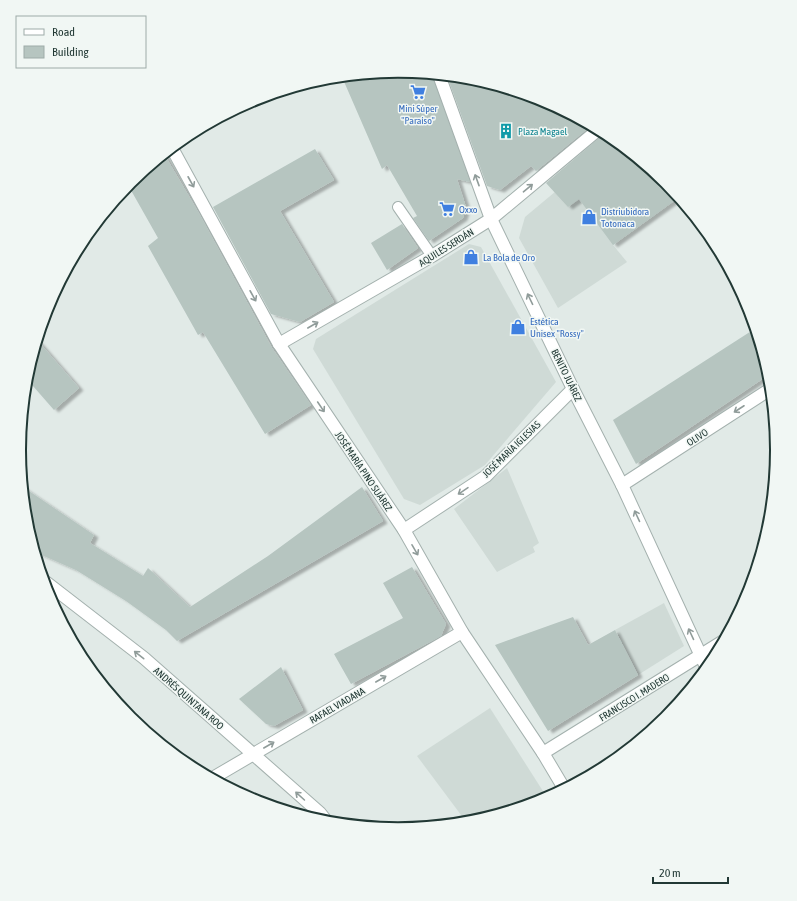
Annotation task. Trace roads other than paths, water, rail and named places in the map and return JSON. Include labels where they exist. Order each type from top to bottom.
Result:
[{"type":"street","name":"BENITO JUÁREZ","points":[[441,80],[491,219],[573,389],[622,485],[704,663]]},
{"type":"street","name":"AQUILES SERDÁN","points":[[279,344],[432,256],[491,219],[594,134]]},
{"type":"street","name":"JOSÉ MARÍA PINO SUÁREZ","points":[[175,153],[279,344],[404,530],[462,632],[543,753],[562,785]]},
{"type":"street","name":"JOSÉ MARÍA IGLESIAS","points":[[404,530],[486,476],[573,389]]},
{"type":"street","name":"OLIVO","points":[[622,485],[766,392]]},
{"type":"street","name":"ANDRÉS QUINTANA ROO","points":[[52,587],[144,658],[321,815]]},
{"type":"street","name":"RAFAEL VIADANA","points":[[217,776],[462,632]]},
{"type":"street","name":"FRANCISCO I. MADERO","points":[[543,753],[714,647]]},
{"type":"lane","points":[[398,207],[432,256]]},
{"type":"place","name":"Mini Súper \"Paraíso\"","points":[[418,92]]},
{"type":"place","name":"Plaza Magael","points":[[506,131]]},
{"type":"place","name":"Oxxo","points":[[447,209]]},
{"type":"place","name":"Distriubidora Totonaca","points":[[589,217]]},
{"type":"place","name":"La Bola de Oro","points":[[471,257]]},
{"type":"place","name":"Estética Unisex \"Rossy\"","points":[[518,327]]}]
